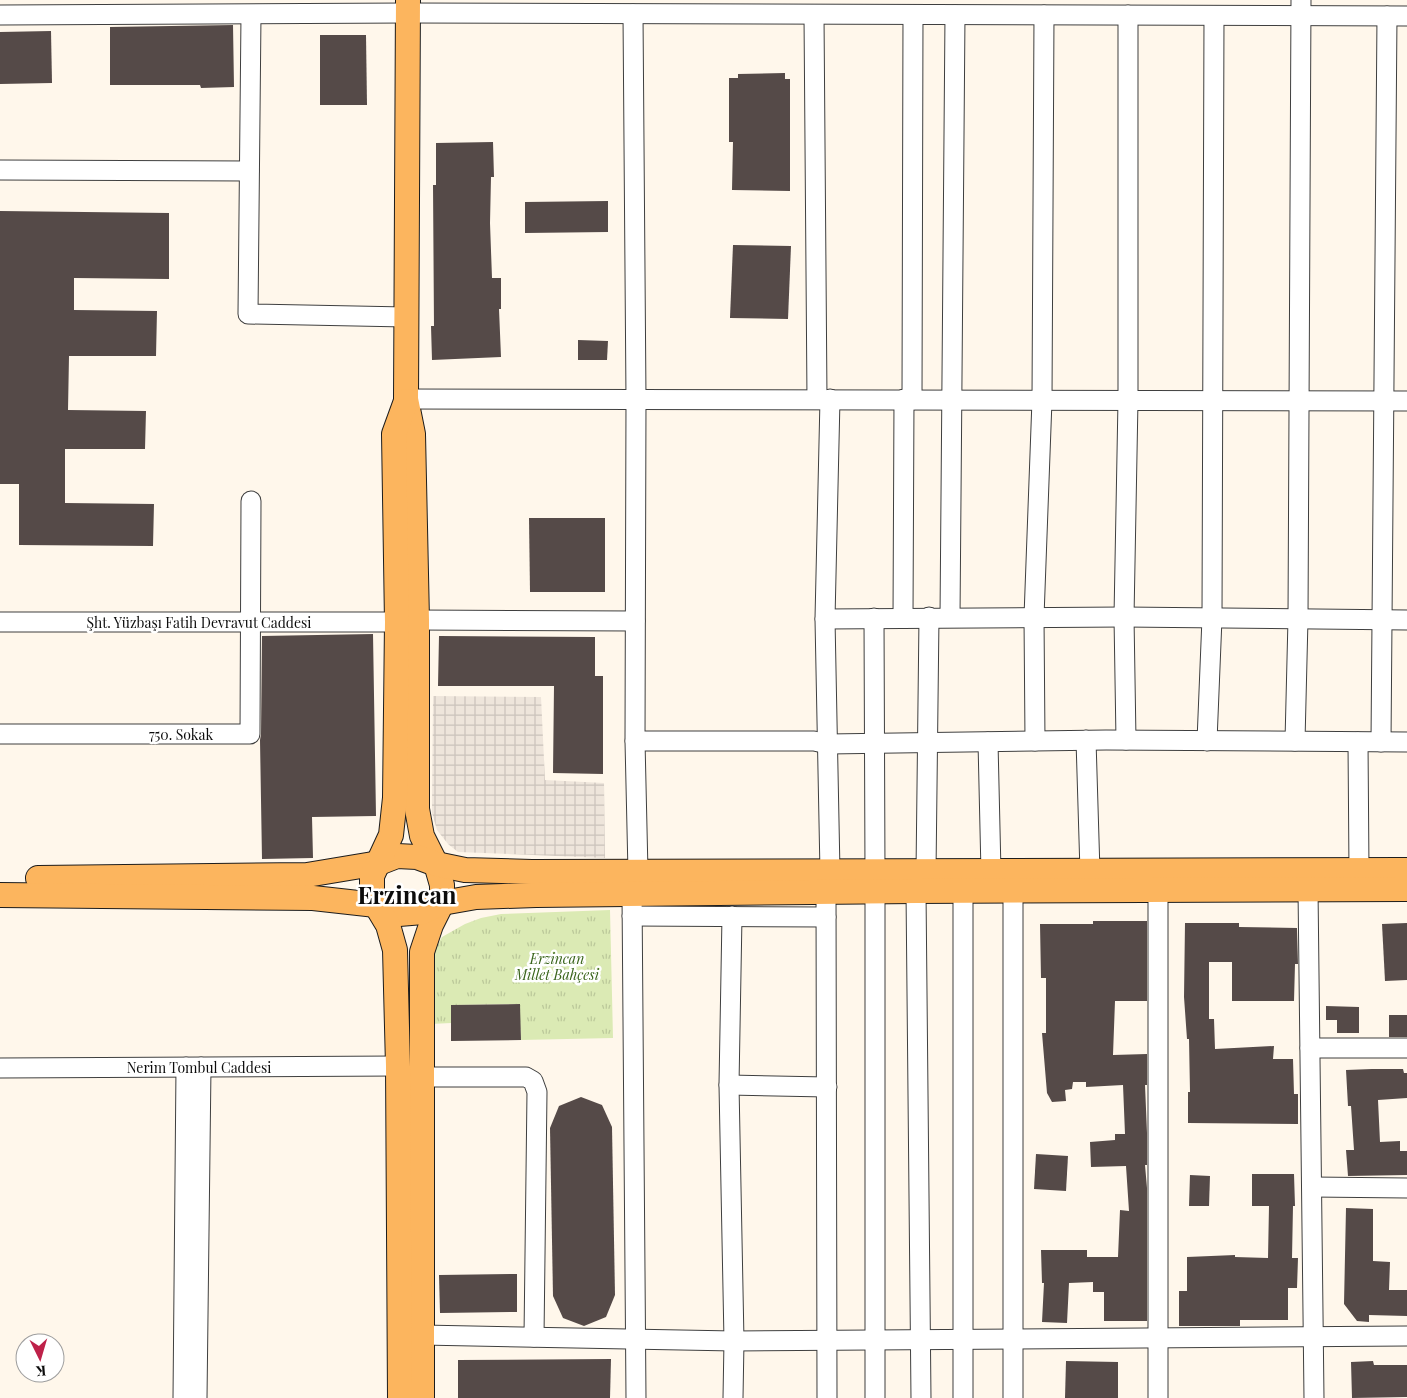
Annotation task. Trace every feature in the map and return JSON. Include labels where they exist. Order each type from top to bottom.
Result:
[{"type":"main road","points":[[400,1398],[398,1066],[395,950],[388,925],[376,905],[372,892],[372,876],[391,835],[407,621],[413,434],[406,399],[407,7]]},
{"type":"main road","points":[[407,621],[417,809],[422,836],[436,864],[442,885],[442,903],[422,952],[422,1398]]},
{"type":"main road","points":[[0,878],[307,875],[379,863],[396,856],[417,857],[436,864],[465,870],[634,894]]},
{"type":"main road","points":[[0,895],[313,898],[376,905],[400,914],[423,912],[442,903],[476,897],[634,894],[828,882],[921,882],[991,872],[1407,870]]},
{"type":"main road","points":[[921,882],[963,890],[1407,889]]},
{"type":"street","points":[[0,15],[251,15],[407,7],[633,14],[823,10],[913,15],[948,10],[1044,15],[1128,16],[1214,16],[1301,8],[1387,16],[1407,16]]},
{"type":"street","points":[[1296,741],[1301,8]]},
{"type":"street","points":[[823,10],[825,619],[828,744],[828,882],[826,917],[827,1398]]},
{"type":"street","points":[[948,10],[952,400],[950,617]]},
{"type":"street","points":[[633,14],[636,399],[634,894],[636,1398]]},
{"type":"street","points":[[251,15],[248,314],[406,317]]},
{"type":"street","points":[[903,618],[913,15]]},
{"type":"street","points":[[1035,741],[1034,617],[1042,400],[1044,15]]},
{"type":"street","points":[[1126,740],[1124,617],[1128,400],[1128,16]]},
{"type":"street","points":[[1208,741],[1212,618],[1214,16]]},
{"type":"street","points":[[1382,742],[1387,16]]},
{"type":"street","points":[[0,170],[249,171]]},
{"type":"street","points":[[406,399],[1407,400]]},
{"type":"street","points":[[250,622],[251,501]]},
{"type":"street","points":[[921,1398],[921,882],[928,617]]},
{"type":"street","points":[[825,619],[1124,617],[1407,620]]},
{"type":"street","points":[[874,618],[875,1398]]},
{"type":"street","name":"Şht. Yüzbaşı Fatih Devravut Caddesi","points":[[0,622],[635,621]]},
{"type":"street","name":"750. Sokak","points":[[0,734],[250,734],[250,622]]},
{"type":"street","points":[[635,741],[814,741],[828,744],[1086,740],[1407,742]]},
{"type":"street","points":[[1086,740],[1090,872]]},
{"type":"street","points":[[988,742],[991,872]]},
{"type":"street","points":[[1358,742],[1359,871]]},
{"type":"street","points":[[1308,889],[1314,1398]]},
{"type":"street","points":[[963,890],[963,1398]]},
{"type":"street","points":[[1013,890],[1013,1398]]},
{"type":"street","points":[[1158,890],[1158,1398]]},
{"type":"street","points":[[634,894],[732,916],[826,917]]},
{"type":"street","points":[[732,916],[730,1085],[734,1341],[733,1398]]},
{"type":"street","points":[[1310,1048],[1407,1048]]},
{"type":"street","name":"Nerim Tombul Caddesi","points":[[0,1068],[398,1066]]},
{"type":"street","points":[[183,1398],[193,1067]]},
{"type":"street","points":[[193,1067],[197,1398]]},
{"type":"street","points":[[422,1077],[526,1077],[533,1081],[537,1092],[534,1338]]},
{"type":"street","points":[[730,1085],[827,1087]]},
{"type":"street","points":[[1312,1188],[1407,1188]]},
{"type":"street","points":[[422,1335],[734,1341],[1407,1336]]},
{"type":"green space","name":"Erzincan Millet Bahçesi","points":[[610,910],[613,1038],[521,1040],[519,1004],[451,1005],[451,1023],[431,1024],[432,955],[442,937],[465,924],[501,914]]},
{"type":"shaded area","points":[[433,696],[541,697],[545,780],[604,783],[605,858],[458,852],[448,844],[437,830],[432,813]]},
{"type":"building","points":[[233,25],[234,87],[201,88],[200,85],[110,85],[110,27]]},
{"type":"building","points":[[51,31],[52,83],[0,84],[0,32]]},
{"type":"building","points":[[320,35],[366,35],[367,105],[320,105]]},
{"type":"building","points":[[785,73],[785,79],[790,79],[790,191],[732,190],[733,142],[729,142],[729,78],[738,78],[738,74]]},
{"type":"building","points":[[493,142],[494,177],[491,177],[490,223],[492,278],[501,278],[501,309],[499,309],[501,357],[432,360],[431,326],[434,326],[433,185],[436,185],[436,143]]},
{"type":"building","points":[[608,201],[608,232],[525,233],[525,202]]},
{"type":"building","points":[[0,211],[169,213],[169,279],[74,278],[74,310],[157,311],[156,356],[69,356],[68,410],[146,411],[145,449],[65,449],[65,503],[154,504],[153,546],[19,545],[19,484],[0,484]]},
{"type":"building","points":[[733,245],[791,246],[788,319],[730,318]]},
{"type":"building","points":[[578,340],[608,341],[607,360],[578,360]]},
{"type":"building","points":[[529,518],[605,518],[605,592],[530,592]]},
{"type":"building","points":[[373,634],[376,816],[312,817],[313,858],[262,859],[260,740],[262,636]]},
{"type":"building","points":[[439,636],[595,637],[595,676],[603,676],[603,774],[553,773],[554,686],[438,686]]},
{"type":"building","points":[[1093,921],[1147,921],[1147,1001],[1115,1001],[1113,1055],[1147,1054],[1147,1085],[1145,1085],[1147,1165],[1145,1165],[1147,1188],[1147,1321],[1104,1321],[1104,1292],[1093,1292],[1093,1282],[1069,1283],[1067,1323],[1042,1322],[1044,1283],[1042,1283],[1041,1250],[1087,1250],[1087,1257],[1118,1257],[1120,1210],[1129,1211],[1126,1166],[1091,1167],[1090,1142],[1115,1140],[1115,1134],[1125,1134],[1123,1085],[1086,1087],[1086,1082],[1073,1082],[1072,1089],[1065,1090],[1066,1101],[1052,1102],[1047,1093],[1042,1033],[1046,1033],[1046,978],[1041,978],[1040,924],[1093,924]]},
{"type":"building","points":[[1185,923],[1239,923],[1239,927],[1297,928],[1298,964],[1295,964],[1294,1001],[1232,1001],[1232,962],[1209,962],[1209,1019],[1214,1019],[1215,1049],[1274,1046],[1273,1059],[1293,1059],[1294,1094],[1298,1094],[1298,1124],[1188,1123],[1188,1092],[1190,1092],[1189,1039],[1187,1039],[1184,997]]},
{"type":"building","points":[[1407,923],[1407,980],[1385,981],[1382,924]]},
{"type":"building","points":[[520,1004],[521,1040],[451,1041],[451,1005]]},
{"type":"building","points":[[1326,1006],[1359,1007],[1359,1033],[1337,1033],[1337,1020],[1326,1020]]},
{"type":"building","points":[[1389,1015],[1407,1015],[1407,1037],[1389,1037]]},
{"type":"building","points":[[1403,1069],[1404,1073],[1407,1073],[1407,1098],[1378,1100],[1380,1142],[1400,1141],[1400,1151],[1407,1151],[1407,1175],[1348,1176],[1346,1150],[1354,1150],[1351,1106],[1348,1106],[1346,1070]]},
{"type":"building","points":[[581,1097],[602,1105],[612,1127],[615,1295],[606,1317],[584,1326],[563,1318],[553,1296],[550,1128],[559,1106]]},
{"type":"building","points":[[1036,1154],[1068,1156],[1066,1191],[1034,1189]]},
{"type":"building","points":[[1252,1174],[1294,1174],[1295,1206],[1293,1206],[1292,1258],[1298,1258],[1297,1288],[1288,1288],[1288,1320],[1240,1320],[1240,1326],[1179,1326],[1179,1291],[1187,1291],[1187,1257],[1235,1255],[1235,1257],[1268,1258],[1269,1206],[1252,1206]]},
{"type":"building","points":[[1190,1175],[1210,1176],[1209,1206],[1189,1206]]},
{"type":"building","points":[[1346,1208],[1373,1209],[1373,1261],[1390,1262],[1389,1290],[1407,1290],[1407,1316],[1369,1315],[1369,1322],[1357,1321],[1344,1304]]},
{"type":"building","points":[[517,1274],[517,1312],[440,1313],[439,1275]]},
{"type":"building","points":[[611,1359],[610,1398],[458,1398],[458,1360]]},
{"type":"building","points":[[1066,1361],[1118,1362],[1118,1398],[1065,1398]]},
{"type":"building","points":[[1373,1361],[1374,1365],[1407,1365],[1407,1397],[1352,1398],[1351,1362]]},
{"type":"district","name":"Erzincan","points":[[407,894]]}]
